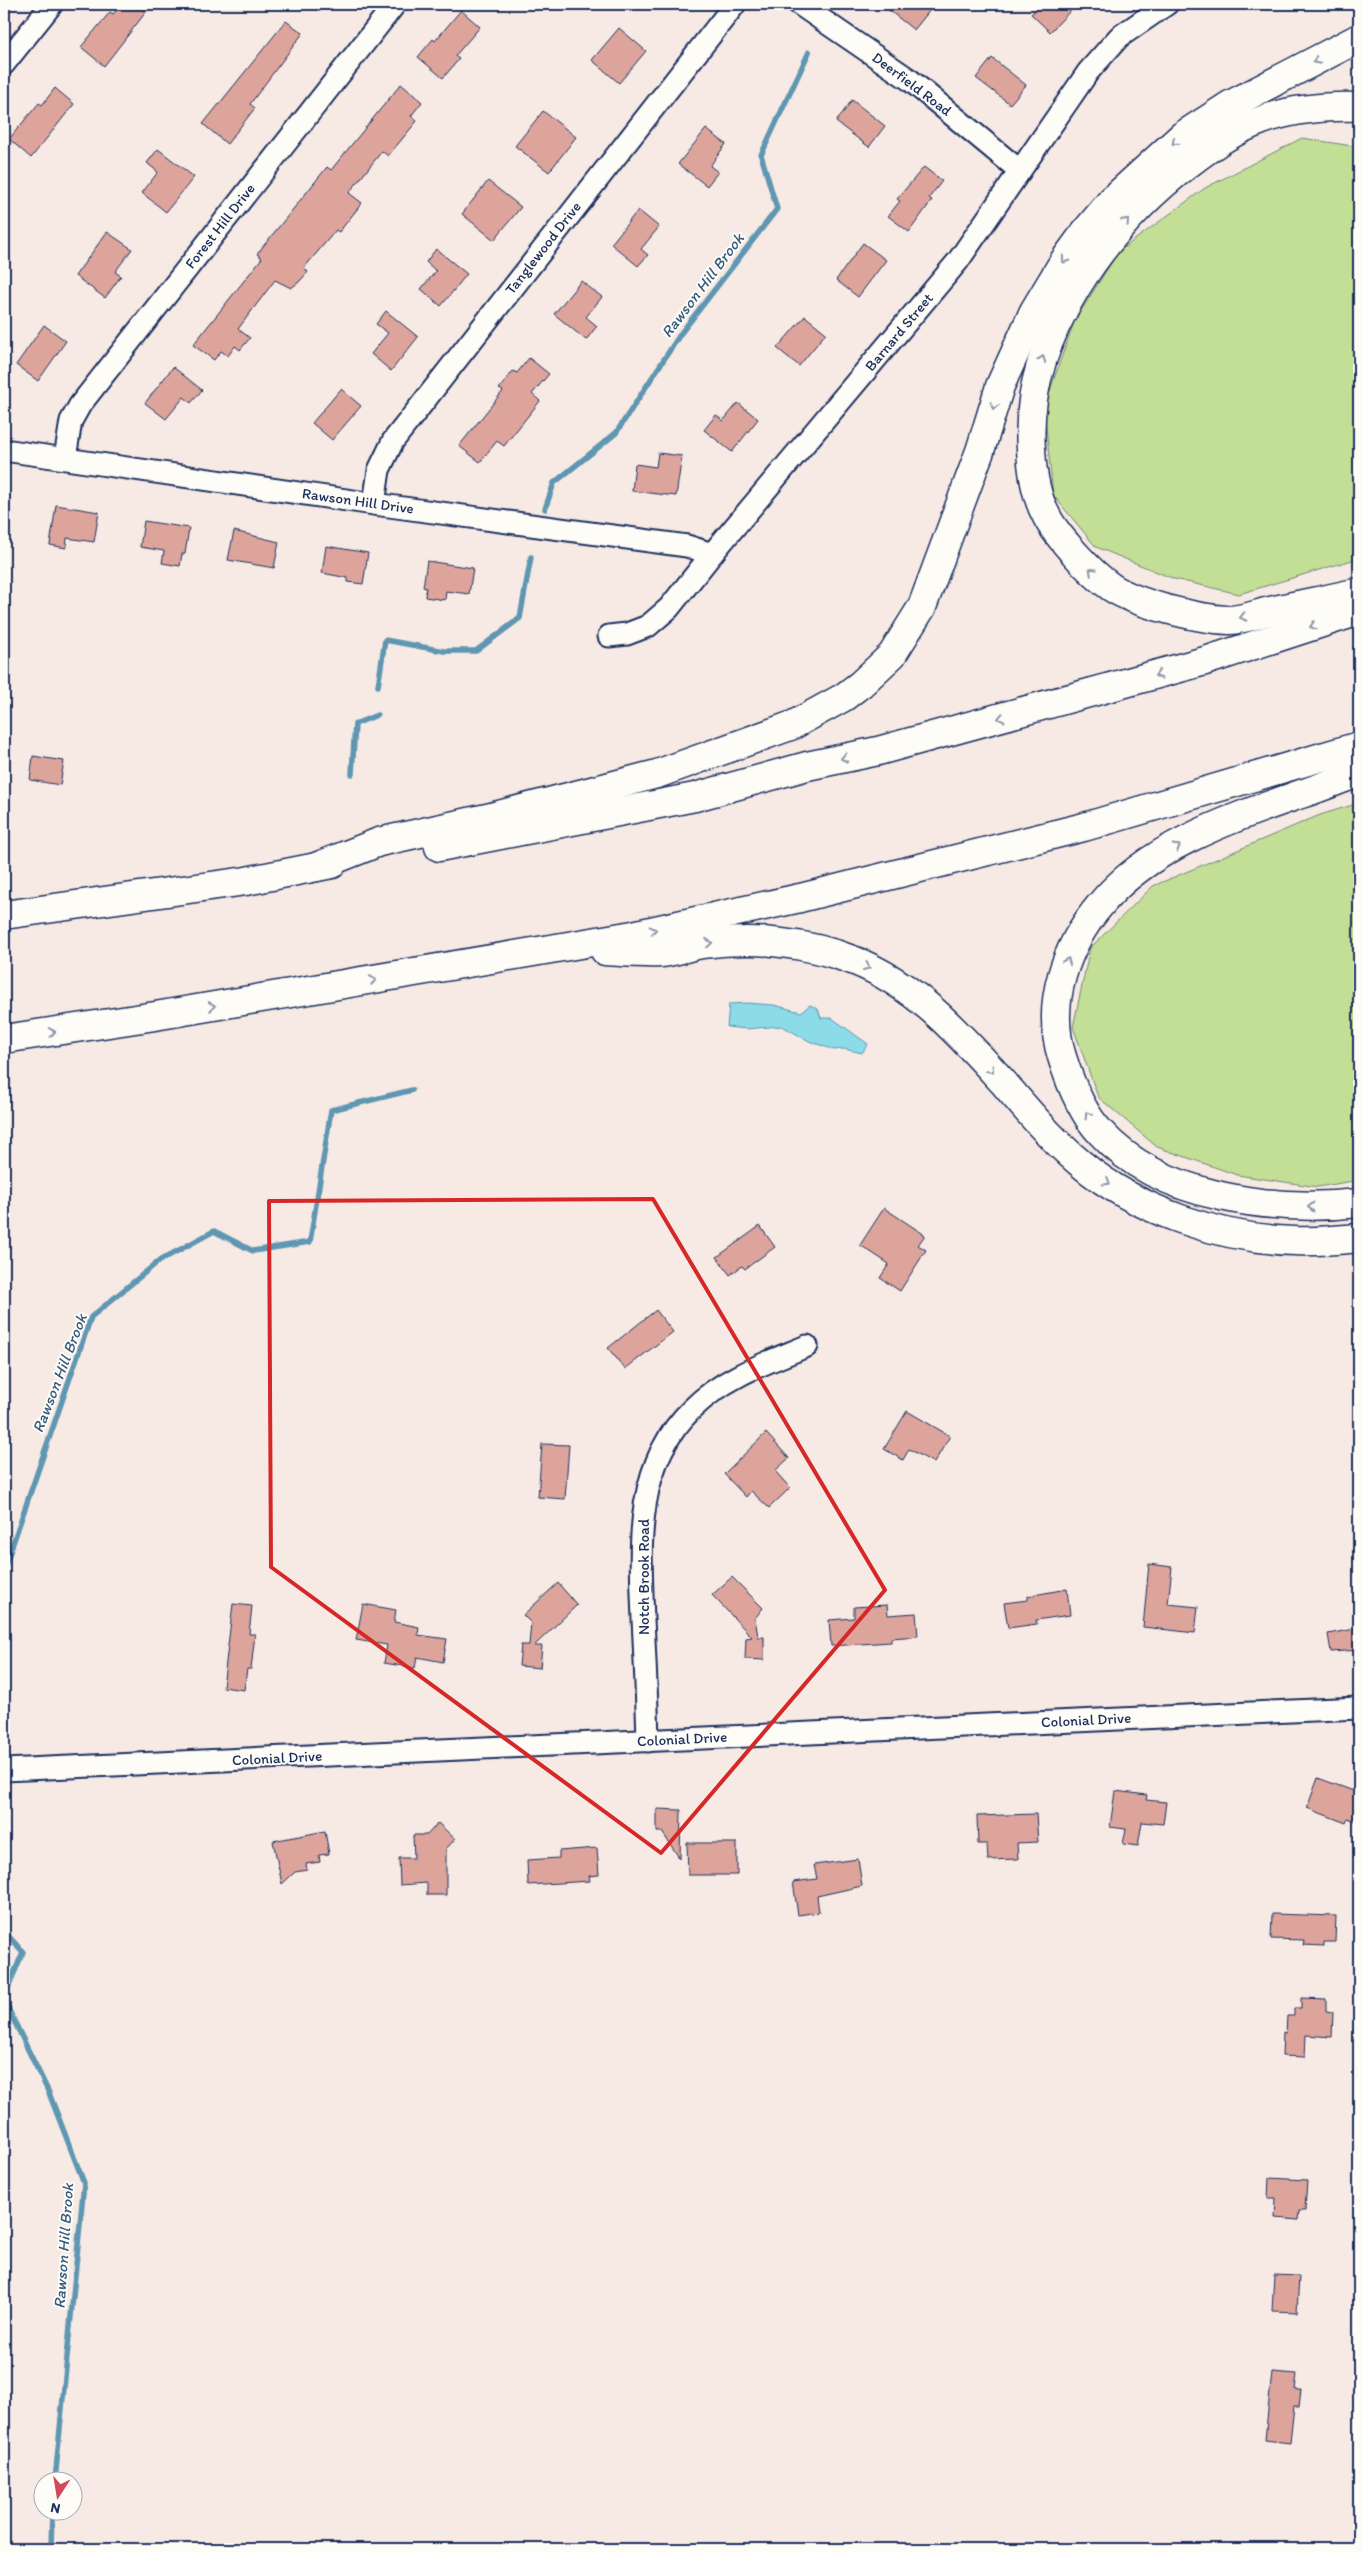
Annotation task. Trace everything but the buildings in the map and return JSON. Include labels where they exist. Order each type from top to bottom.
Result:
[{"type":"highway","points":[[316,867],[379,842],[487,818],[658,774],[793,725],[844,697],[861,684],[892,655],[922,607],[980,451],[1000,386],[1034,311],[1064,261],[1086,231],[1112,200],[1182,136],[1230,105],[1359,38]]},
{"type":"highway","points":[[1359,107],[1307,111],[1252,124],[1206,150],[1133,213],[1100,254],[1056,326],[1035,380],[1030,438],[1034,479],[1048,518],[1093,573],[1119,592],[1182,612],[1231,620],[1359,592]]},
{"type":"highway","points":[[4,915],[246,881],[316,867],[460,844],[601,817],[742,786],[807,766],[878,752],[944,732],[1019,714],[1205,661],[1359,611]]},
{"type":"highway","points":[[4,1039],[633,935],[800,898],[1084,828],[1359,746]]},
{"type":"highway","points":[[1359,772],[1202,832],[1156,859],[1120,884],[1101,903],[1076,941],[1064,969],[1055,1009],[1059,1050],[1075,1092],[1100,1132],[1125,1155],[1165,1176],[1230,1198],[1300,1207],[1359,1203]]},
{"type":"highway","points":[[556,949],[662,953],[703,944],[751,940],[808,947],[855,961],[891,979],[928,1006],[973,1049],[1071,1155],[1110,1184],[1163,1211],[1215,1229],[1294,1241],[1359,1238]]},
{"type":"street","points":[[4,64],[52,4]]},
{"type":"street","name":"Forest Hill Drive","points":[[65,458],[71,421],[80,404],[395,4]]},
{"type":"street","name":"Tanglewood Drive","points":[[374,504],[379,470],[393,441],[735,4]]},
{"type":"street","name":"Deerfield Road","points":[[799,4],[910,80],[1020,171]]},
{"type":"street","name":"Barnard Street","points":[[609,636],[637,630],[658,618],[669,608],[712,554],[958,261],[1088,72],[1112,44],[1131,27],[1167,4]]},
{"type":"street","name":"Rawson Hill Drive","points":[[4,450],[374,504],[687,546],[712,554]]},
{"type":"street","name":"Notch Brook Road","points":[[648,1741],[640,1540],[644,1506],[653,1471],[679,1422],[706,1396],[737,1375],[807,1346]]},
{"type":"street","name":"Colonial Drive","points":[[4,1770],[1359,1708]]},
{"type":"highlighted area","points":[[653,1199],[885,1590],[661,1853],[271,1567],[269,1201]]},
{"type":"green space","points":[[1302,138],[1359,147],[1359,558],[1239,594],[1174,579],[1096,547],[1053,495],[1044,407],[1074,322],[1118,252],[1205,188]]},
{"type":"green space","points":[[1359,803],[1359,1180],[1318,1187],[1237,1175],[1157,1147],[1098,1097],[1073,1027],[1090,948],[1153,886],[1320,815]]},
{"type":"water","points":[[729,1004],[774,1005],[801,1012],[810,1005],[818,1009],[821,1018],[832,1018],[868,1044],[862,1053],[844,1049],[834,1050],[809,1041],[782,1026],[746,1029],[727,1027]]},
{"type":"waterway","name":"Rawson Hill Brook","points":[[545,509],[554,483],[616,433],[681,333],[777,209],[761,155],[809,52]]},
{"type":"waterway","name":"Rawson Hill Brook","points":[[378,686],[385,640],[444,651],[476,651],[520,618],[531,557]]},
{"type":"waterway","name":"Rawson Hill Brook","points":[[352,774],[355,724],[377,715]]},
{"type":"waterway","name":"Rawson Hill Brook","points":[[4,1569],[91,1317],[159,1261],[214,1231],[253,1251],[310,1242],[331,1110],[412,1090]]},
{"type":"waterway","name":"Rawson Hill Brook","points":[[4,1931],[23,1952],[4,1997]]},
{"type":"waterway","name":"Rawson Hill Brook","points":[[4,2000],[49,2093],[84,2183],[56,2470]]},
{"type":"waterway","name":"Rawson Hill Brook","points":[[51,2549],[52,2520]]}]
